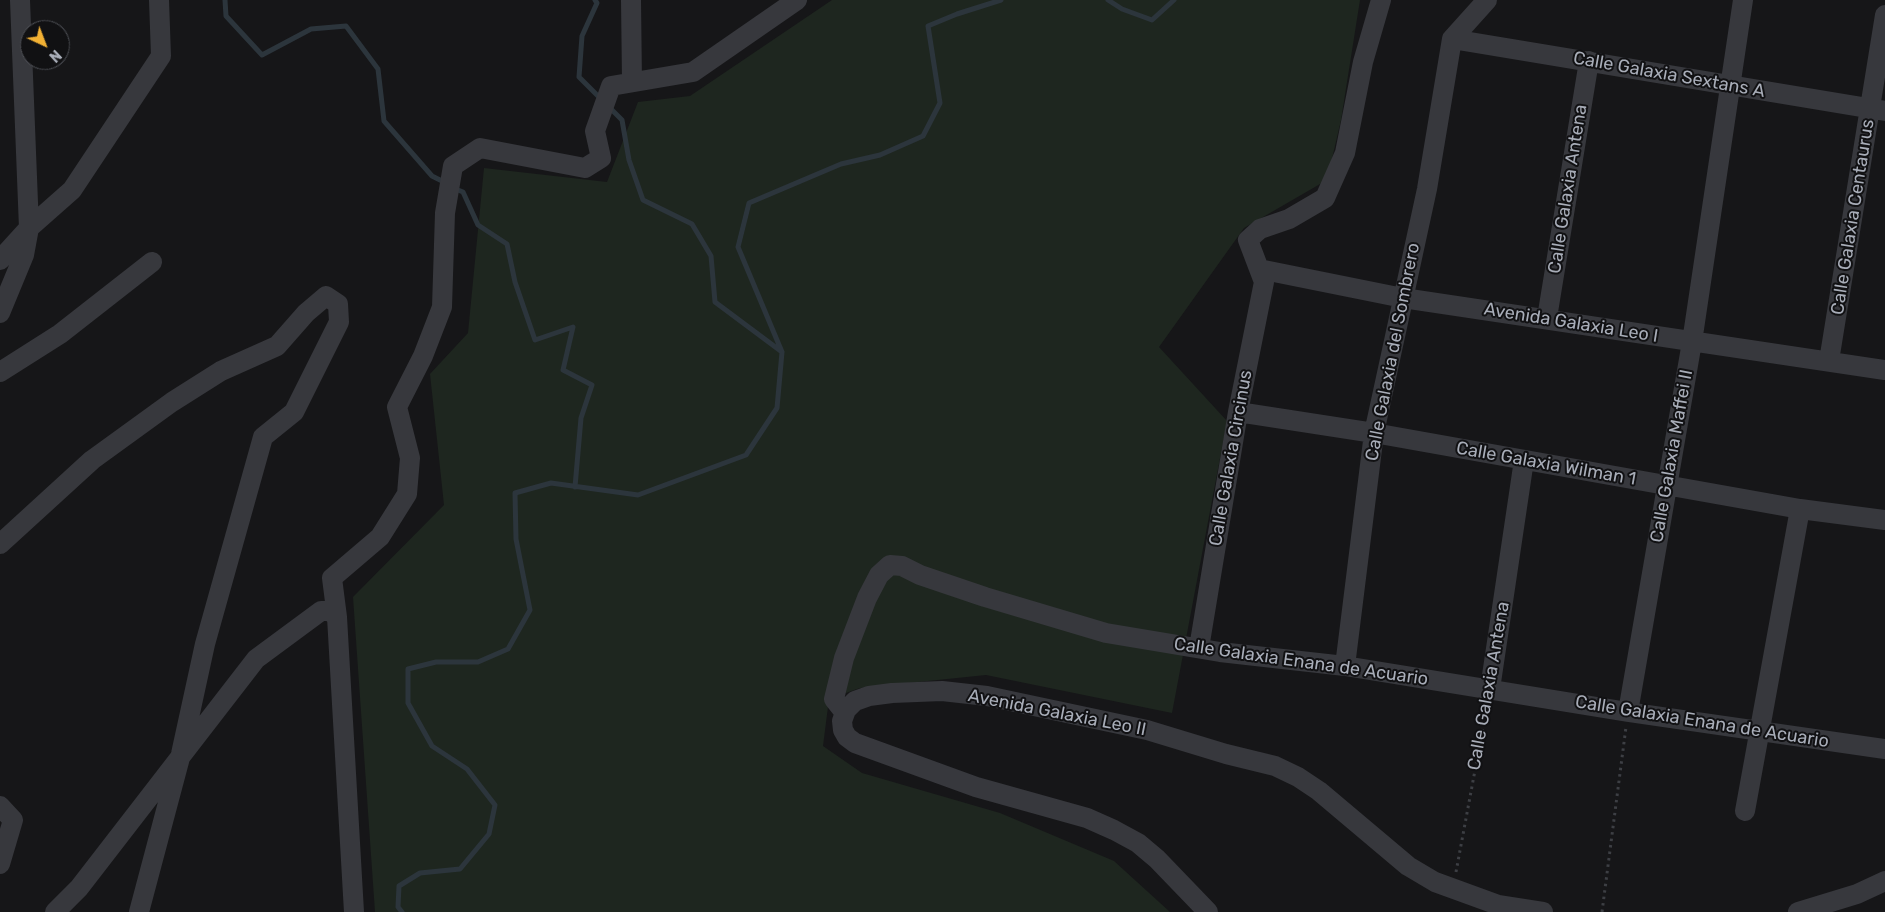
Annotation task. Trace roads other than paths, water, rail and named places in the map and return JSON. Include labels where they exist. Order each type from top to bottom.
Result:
[{"type":"street","points":[[0,313],[24,255],[29,228],[20,0]]},
{"type":"street","points":[[0,260],[29,228],[72,190],[161,56],[159,0]]},
{"type":"street","points":[[631,0],[632,82]]},
{"type":"street","points":[[354,912],[337,617],[332,578],[380,537],[408,494],[410,458],[397,407],[423,356],[442,307],[445,213],[453,166],[480,148],[585,168],[600,158],[595,131],[611,86],[693,72],[797,0]]},
{"type":"street","name":"Calle Galaxia Circinus","points":[[1199,648],[1238,412],[1264,282],[1248,240],[1260,229],[1289,218],[1325,198],[1345,153],[1363,62],[1381,0]]},
{"type":"street","points":[[1452,39],[1487,0]]},
{"type":"street","name":"Calle Galaxia Maffei II","points":[[1628,712],[1692,342],[1743,0]]},
{"type":"street","name":"Calle Galaxia Centaurus","points":[[1829,361],[1878,110],[1885,14]]},
{"type":"street","name":"Calle Galaxia Sextans A","points":[[1452,39],[1878,110]]},
{"type":"street","name":"Calle Galaxia del Sombrero","points":[[1346,666],[1374,433],[1427,189],[1452,39]]},
{"type":"street","name":"Calle Galaxia Antena","points":[[1547,318],[1589,61]]},
{"type":"street","points":[[0,372],[60,334],[152,262]]},
{"type":"street","name":"Avenida Galaxia Leo I","points":[[1259,269],[1403,298],[1885,370]]},
{"type":"street","points":[[0,544],[92,460],[172,402],[221,371],[277,346],[306,313],[326,296],[338,304],[339,322],[294,412],[263,437],[205,644],[181,754],[139,912]]},
{"type":"street","name":"Calle Galaxia Wilman 1","points":[[1238,412],[1374,433],[1800,509],[1885,520]]},
{"type":"street","name":"Calle Galaxia Antena","points":[[1490,689],[1524,460]]},
{"type":"street","points":[[1745,811],[1800,509]]},
{"type":"street","name":"Calle Galaxia Enana de Acuario","points":[[845,714],[834,699],[844,658],[871,590],[879,575],[890,565],[902,566],[920,575],[985,597],[1106,633],[1199,648],[1346,666],[1628,712],[1885,749]]},
{"type":"street","points":[[55,912],[79,888],[256,659],[321,611],[330,611],[337,617]]},
{"type":"street","name":"Avenida Galaxia Leo II","points":[[845,714],[855,701],[869,696],[942,691],[987,696],[1147,730],[1226,754],[1275,766],[1298,776],[1319,790],[1408,866],[1452,889],[1498,905],[1543,912]]},
{"type":"street","points":[[845,714],[842,721],[842,730],[855,743],[976,786],[1087,818],[1138,843],[1157,859],[1208,912]]},
{"type":"street","points":[[0,806],[13,820],[0,864]]},
{"type":"street","points":[[1798,912],[1857,894],[1885,881]]},
{"type":"waterway","points":[[225,0],[226,16],[262,55],[311,29],[346,26],[378,69],[384,121],[432,176],[442,181]]},
{"type":"waterway","points":[[595,0],[597,3],[582,36],[579,77],[602,100]]},
{"type":"waterway","points":[[402,912],[398,907],[399,886],[420,873],[460,869],[489,834],[495,805],[467,769],[432,746],[408,703],[408,669],[436,662],[478,662],[508,649],[530,610],[516,539],[515,493],[551,483],[638,495],[746,455],[777,408],[782,352],[738,247],[749,203],[841,164],[880,155],[923,136],[940,103],[928,26],[957,14],[1001,0]]},
{"type":"waterway","points":[[1108,0],[1122,9],[1152,20],[1174,0]]},
{"type":"waterway","points":[[608,106],[622,120],[629,160],[643,200],[692,224],[711,256],[715,302],[782,352]]},
{"type":"waterway","points":[[458,190],[463,192],[478,225],[507,244],[515,282],[535,340],[573,327],[563,370],[592,385],[581,418],[575,487]]}]
